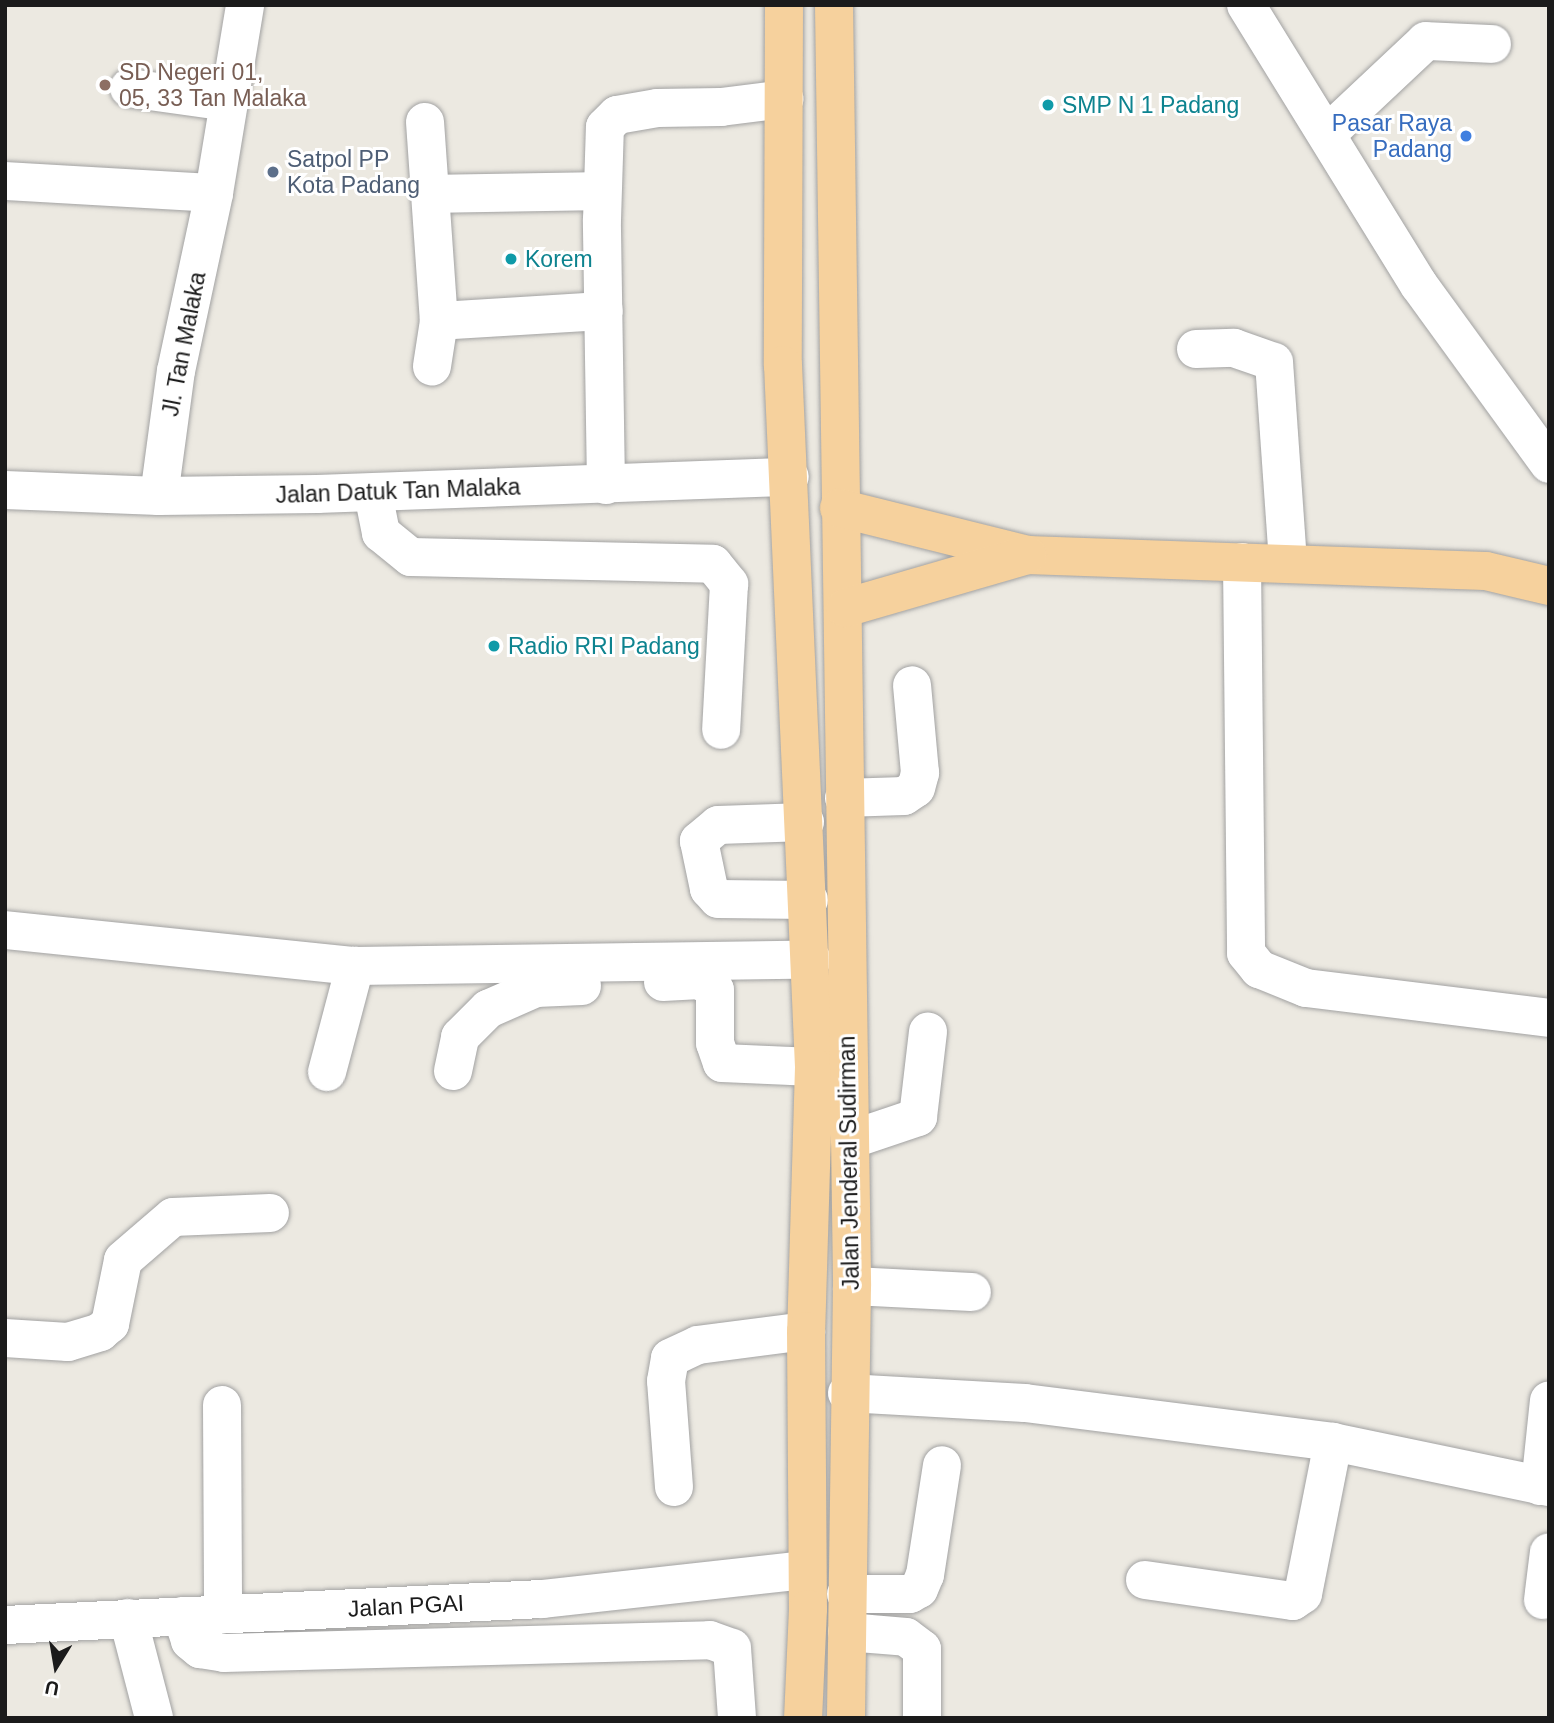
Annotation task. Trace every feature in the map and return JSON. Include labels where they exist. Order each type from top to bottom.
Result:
[{"type":"main road","points":[[784,5],[783,365],[812,960],[814,1067],[806,1331],[805,1570],[808,1609],[803,1718]]},
{"type":"main road","name":"Jalan Jenderal Sudirman","points":[[834,5],[839,508],[845,608],[844,798],[852,1286],[847,1393],[846,1718]]},
{"type":"main road","points":[[839,508],[1027,555],[1486,571],[1549,586]]},
{"type":"main road","points":[[845,608],[1027,555]]},
{"type":"street","name":"Jl. Tan Malaka","points":[[159,496],[176,371],[214,193],[245,5]]},
{"type":"street","points":[[1246,5],[1328,133],[1419,285],[1549,464]]},
{"type":"street","points":[[1328,133],[1426,41],[1492,44]]},
{"type":"street","points":[[129,89],[229,102]]},
{"type":"street","points":[[606,485],[602,191],[606,127],[617,115],[784,99]]},
{"type":"street","points":[[425,122],[439,321],[432,366]]},
{"type":"street","points":[[5,181],[214,193]]},
{"type":"street","points":[[430,194],[602,191]]},
{"type":"street","points":[[439,321],[604,311]]},
{"type":"street","points":[[1196,349],[1234,348],[1275,362],[1288,563]]},
{"type":"street","name":"Jalan Datuk Tan Malaka","points":[[5,490],[159,496],[373,493],[790,477]]},
{"type":"street","points":[[373,493],[381,533],[411,557],[713,564],[729,583],[721,730]]},
{"type":"street","points":[[1242,562],[1246,953],[1259,969],[1306,988],[1549,1018]]},
{"type":"street","points":[[844,798],[904,796],[916,788],[920,773],[912,685]]},
{"type":"street","points":[[805,822],[718,825],[699,841],[709,889],[718,899],[809,900]]},
{"type":"street","points":[[5,930],[352,977]]},
{"type":"street","points":[[247,980],[812,960]]},
{"type":"street","points":[[327,1072],[352,977]]},
{"type":"street","points":[[453,1071],[460,1037],[488,1009],[536,988],[699,980],[715,990],[715,1043],[722,1063],[814,1067]]},
{"type":"street","points":[[850,1140],[918,1117],[928,1032]]},
{"type":"street","points":[[5,1338],[68,1342],[100,1332],[110,1324],[123,1260],[173,1217],[270,1213]]},
{"type":"street","points":[[852,1286],[972,1292]]},
{"type":"street","points":[[674,1487],[666,1381],[670,1358],[698,1345],[806,1331]]},
{"type":"street","points":[[847,1393],[1025,1403],[1333,1442],[1544,1487],[1549,1400]]},
{"type":"street","points":[[222,1405],[223,1614]]},
{"type":"street","points":[[1145,1580],[1293,1601],[1303,1594],[1333,1442]]},
{"type":"street","points":[[846,1594],[910,1594],[919,1589],[925,1575],[942,1465]]},
{"type":"street","points":[[1543,1600],[1549,1552]]},
{"type":"street","name":"Jalan PGAI","points":[[5,1625],[542,1600],[805,1570]]},
{"type":"street","points":[[182,1616],[190,1641],[200,1648],[225,1653],[710,1640],[732,1648],[737,1718]]},
{"type":"street","points":[[128,1619],[154,1718]]},
{"type":"street","points":[[847,1632],[906,1637],[922,1649],[922,1718]]},
{"type":"place","name":"SD Negeri 01, 05, 33 Tan Malaka","points":[[105,85]]},
{"type":"place","name":"SMP N 1 Padang","points":[[1048,105]]},
{"type":"place","name":"Pasar Raya Padang","points":[[1466,136]]},
{"type":"place","name":"Satpol PP Kota Padang","points":[[273,172]]},
{"type":"place","name":"Korem","points":[[511,259]]},
{"type":"place","name":"Radio RRI Padang","points":[[494,646]]}]
